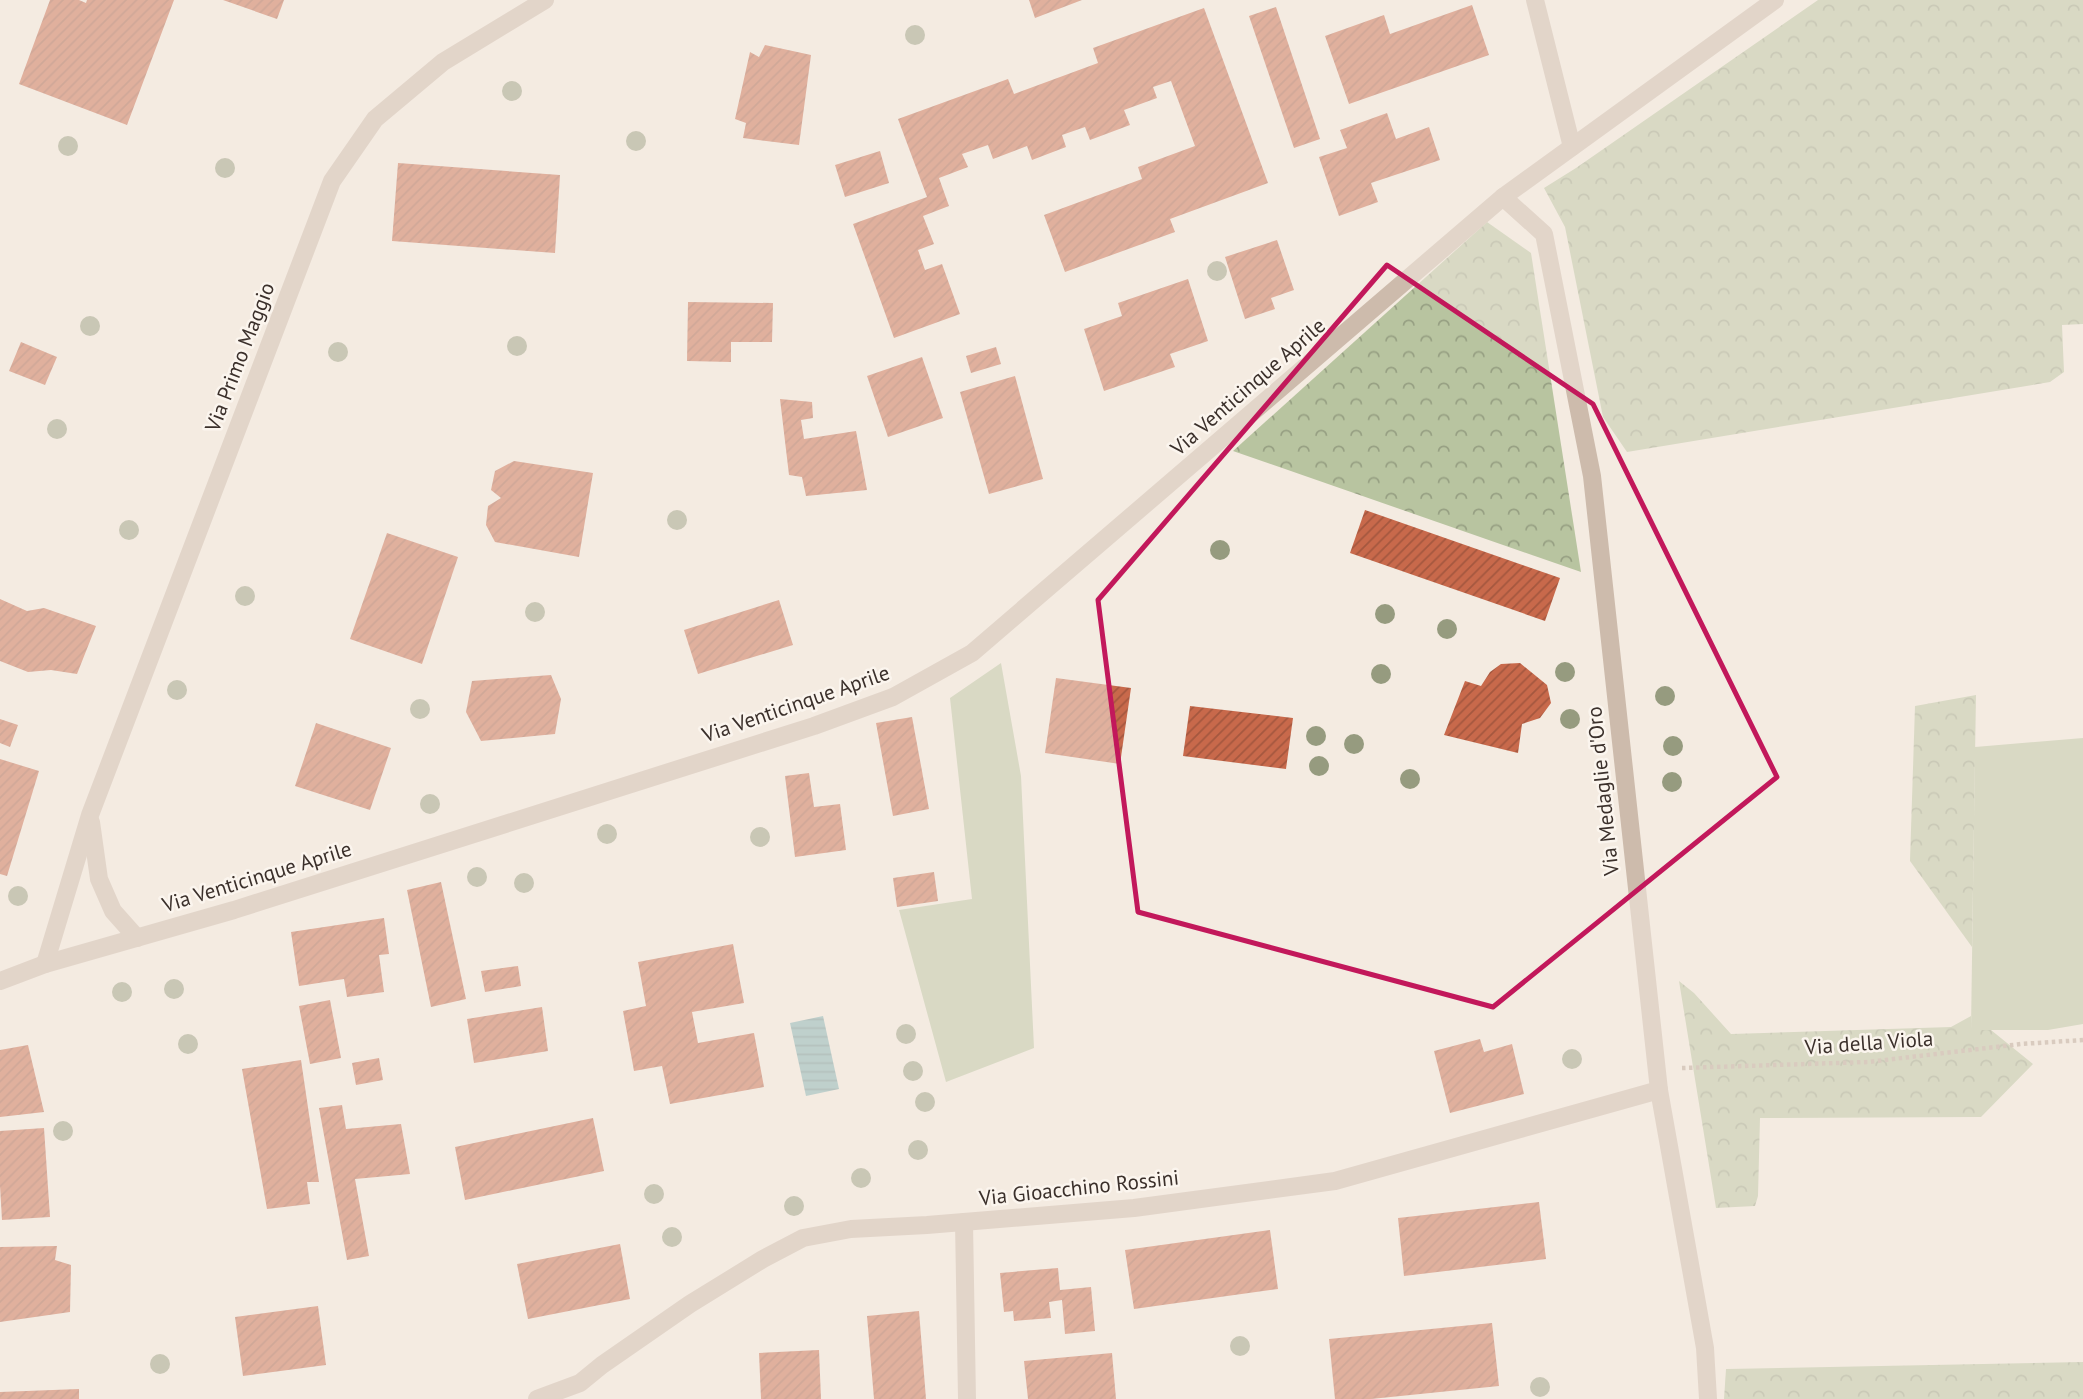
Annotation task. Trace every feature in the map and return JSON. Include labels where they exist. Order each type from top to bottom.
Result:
[{"type":"street","name":"Via Primo Maggio","points":[[45,964],[90,815],[332,181],[375,119],[443,62],[545,0]]},
{"type":"street","points":[[1535,0],[1572,147]]},
{"type":"street","name":"Via Venticinque Aprile","points":[[0,981],[45,964],[234,910],[814,726],[893,697],[972,653],[1503,197],[1774,0]]},
{"type":"street","name":"Via Medaglie d'Oro","points":[[1503,197],[1544,234],[1592,476],[1659,1090],[1705,1348],[1708,1399]]},
{"type":"street","name":"Via Primo Maggio","points":[[90,815],[100,879],[113,911],[136,938]]},
{"type":"street","name":"Via Gioacchino Rossini","points":[[537,1399],[580,1383],[690,1304],[803,1238],[851,1229],[1134,1208],[1335,1181],[1659,1090]]},
{"type":"street","points":[[964,1222],[967,1399]]},
{"type":"path","name":"Via della Viola","points":[[1657,1069],[1868,1062],[2021,1044],[2083,1040]]},
{"type":"highlighted area","points":[[1387,265],[1593,404],[1777,777],[1493,1007],[1138,912],[1098,600]]},
{"type":"green space","points":[[1818,0],[2083,0],[2083,324],[2062,325],[2064,372],[2050,382],[1627,452],[1603,417],[1565,227],[1544,188]]},
{"type":"green space","points":[[1487,222],[1531,253],[1581,572],[1233,451]]},
{"type":"green space","points":[[1001,663],[1021,776],[1034,1048],[946,1082],[899,910],[972,899],[950,698]]},
{"type":"green space","points":[[1976,695],[1972,947],[1910,861],[1915,706]]},
{"type":"green space","points":[[2083,738],[2083,1024],[2048,1030],[1971,1030],[1975,747]]},
{"type":"green space","points":[[1679,981],[1694,993],[1731,1034],[1951,1027],[1971,1016],[1971,1030],[1991,1030],[2033,1064],[1981,1117],[1760,1118],[1758,1196],[1755,1206],[1716,1208]]},
{"type":"green space","points":[[2083,1362],[2083,1399],[1724,1399],[1726,1369]]},
{"type":"water","points":[[823,1016],[839,1089],[806,1096],[790,1023]]},
{"type":"building","points":[[50,0],[79,0],[86,3],[87,0],[174,0],[127,125],[19,84]]},
{"type":"building","points":[[223,0],[284,0],[277,19]]},
{"type":"building","points":[[1029,0],[1082,0],[1035,18]]},
{"type":"building","points":[[1472,5],[1489,55],[1349,104],[1325,36],[1384,15],[1390,34]]},
{"type":"building","points":[[1276,7],[1320,139],[1294,148],[1249,16]]},
{"type":"building","points":[[1204,8],[1268,183],[1170,219],[1175,232],[1065,272],[1044,215],[1142,179],[1138,167],[1195,146],[1171,81],[1153,87],[1157,98],[1124,110],[1130,125],[1090,140],[1085,127],[1062,135],[1066,147],[1032,160],[1027,146],[993,159],[988,145],[962,154],[968,167],[939,178],[949,206],[923,216],[934,244],[918,250],[925,270],[942,264],[960,314],[894,338],[853,224],[927,197],[898,119],[1008,79],[1014,94],[1098,63],[1093,48]]},
{"type":"building","points":[[765,45],[811,55],[799,145],[743,138],[746,123],[735,119],[750,52],[759,57]]},
{"type":"building","points":[[1387,113],[1396,139],[1429,127],[1440,160],[1371,183],[1378,202],[1339,216],[1319,157],[1347,148],[1340,130]]},
{"type":"building","points":[[880,151],[889,183],[845,197],[835,165]]},
{"type":"building","points":[[398,163],[560,175],[555,253],[392,241]]},
{"type":"building","points":[[1277,240],[1294,290],[1271,298],[1275,309],[1245,319],[1225,257]]},
{"type":"building","points":[[1188,279],[1208,341],[1170,354],[1175,367],[1104,391],[1084,329],[1122,316],[1118,303]]},
{"type":"building","points":[[688,302],[773,303],[772,342],[731,342],[731,362],[687,361]]},
{"type":"building","points":[[21,342],[57,357],[45,385],[9,371]]},
{"type":"building","points":[[996,347],[1001,364],[971,373],[966,356]]},
{"type":"building","points":[[922,357],[943,418],[888,437],[867,376]]},
{"type":"building","points":[[1015,376],[1043,479],[989,494],[960,392]]},
{"type":"building","points":[[780,399],[812,402],[813,418],[801,420],[804,439],[856,431],[867,490],[806,496],[802,477],[789,475]]},
{"type":"building","points":[[514,461],[593,473],[579,557],[495,542],[486,525],[488,506],[501,498],[491,490],[495,471]]},
{"type":"building","points":[[1365,510],[1560,578],[1545,621],[1350,553]]},
{"type":"building","points":[[387,533],[458,557],[422,664],[350,639]]},
{"type":"building","points":[[0,599],[27,611],[44,608],[96,626],[77,674],[51,670],[28,672],[0,661]]},
{"type":"building","points":[[779,600],[793,645],[698,674],[684,630]]},
{"type":"building","points":[[1520,663],[1547,685],[1551,703],[1540,718],[1522,724],[1518,753],[1444,735],[1465,681],[1481,686],[1490,672],[1501,664]]},
{"type":"building","points":[[551,675],[561,699],[555,734],[481,741],[466,712],[472,681]]},
{"type":"building","points":[[1056,678],[1131,688],[1120,764],[1045,753]]},
{"type":"building","points":[[1190,706],[1293,718],[1286,769],[1183,756]]},
{"type":"building","points":[[912,717],[929,809],[893,816],[876,723]]},
{"type":"building","points":[[0,719],[18,725],[10,747],[0,743]]},
{"type":"building","points":[[316,723],[391,748],[370,810],[295,786]]},
{"type":"building","points":[[0,759],[39,771],[7,876],[0,874]]},
{"type":"building","points":[[809,773],[814,807],[840,804],[846,850],[795,857],[785,776]]},
{"type":"building","points":[[934,872],[938,901],[897,907],[893,878]]},
{"type":"building","points":[[441,882],[466,999],[431,1007],[407,890]]},
{"type":"building","points":[[384,918],[389,954],[379,955],[384,992],[347,997],[344,979],[299,986],[291,932]]},
{"type":"building","points":[[733,944],[744,1003],[692,1012],[698,1043],[754,1033],[764,1087],[670,1104],[662,1066],[634,1071],[623,1011],[646,1006],[638,962]]},
{"type":"building","points":[[518,966],[521,986],[485,992],[481,971]]},
{"type":"building","points":[[330,1000],[341,1058],[310,1064],[299,1006]]},
{"type":"building","points":[[542,1007],[548,1051],[474,1063],[467,1019]]},
{"type":"building","points":[[1480,1039],[1484,1052],[1512,1044],[1524,1094],[1450,1113],[1434,1051]]},
{"type":"building","points":[[28,1045],[44,1112],[0,1117],[0,1050]]},
{"type":"building","points":[[379,1058],[383,1080],[356,1085],[352,1063]]},
{"type":"building","points":[[301,1060],[319,1182],[307,1182],[310,1204],[267,1209],[242,1069]]},
{"type":"building","points":[[342,1105],[346,1129],[401,1124],[410,1174],[355,1179],[369,1256],[347,1260],[319,1108]]},
{"type":"building","points":[[593,1118],[604,1171],[465,1200],[455,1147]]},
{"type":"building","points":[[44,1128],[50,1217],[2,1220],[0,1131]]},
{"type":"building","points":[[1539,1202],[1546,1259],[1404,1276],[1398,1218]]},
{"type":"building","points":[[1270,1230],[1278,1289],[1134,1309],[1125,1250]]},
{"type":"building","points":[[620,1244],[630,1299],[528,1319],[517,1264]]},
{"type":"building","points":[[57,1246],[55,1260],[71,1265],[70,1312],[0,1322],[0,1247]]},
{"type":"building","points":[[1058,1268],[1060,1290],[1091,1287],[1095,1331],[1065,1334],[1062,1300],[1049,1302],[1051,1318],[1014,1321],[1013,1311],[1004,1312],[1000,1273]]},
{"type":"building","points":[[318,1306],[326,1365],[243,1376],[235,1317]]},
{"type":"building","points":[[919,1311],[926,1399],[874,1399],[867,1316]]},
{"type":"building","points":[[1492,1323],[1499,1386],[1371,1399],[1335,1399],[1329,1339]]},
{"type":"building","points":[[819,1350],[821,1399],[761,1399],[759,1353]]},
{"type":"building","points":[[1112,1353],[1116,1399],[1028,1399],[1024,1361]]},
{"type":"building","points":[[79,1389],[79,1399],[0,1399],[0,1392]]}]
